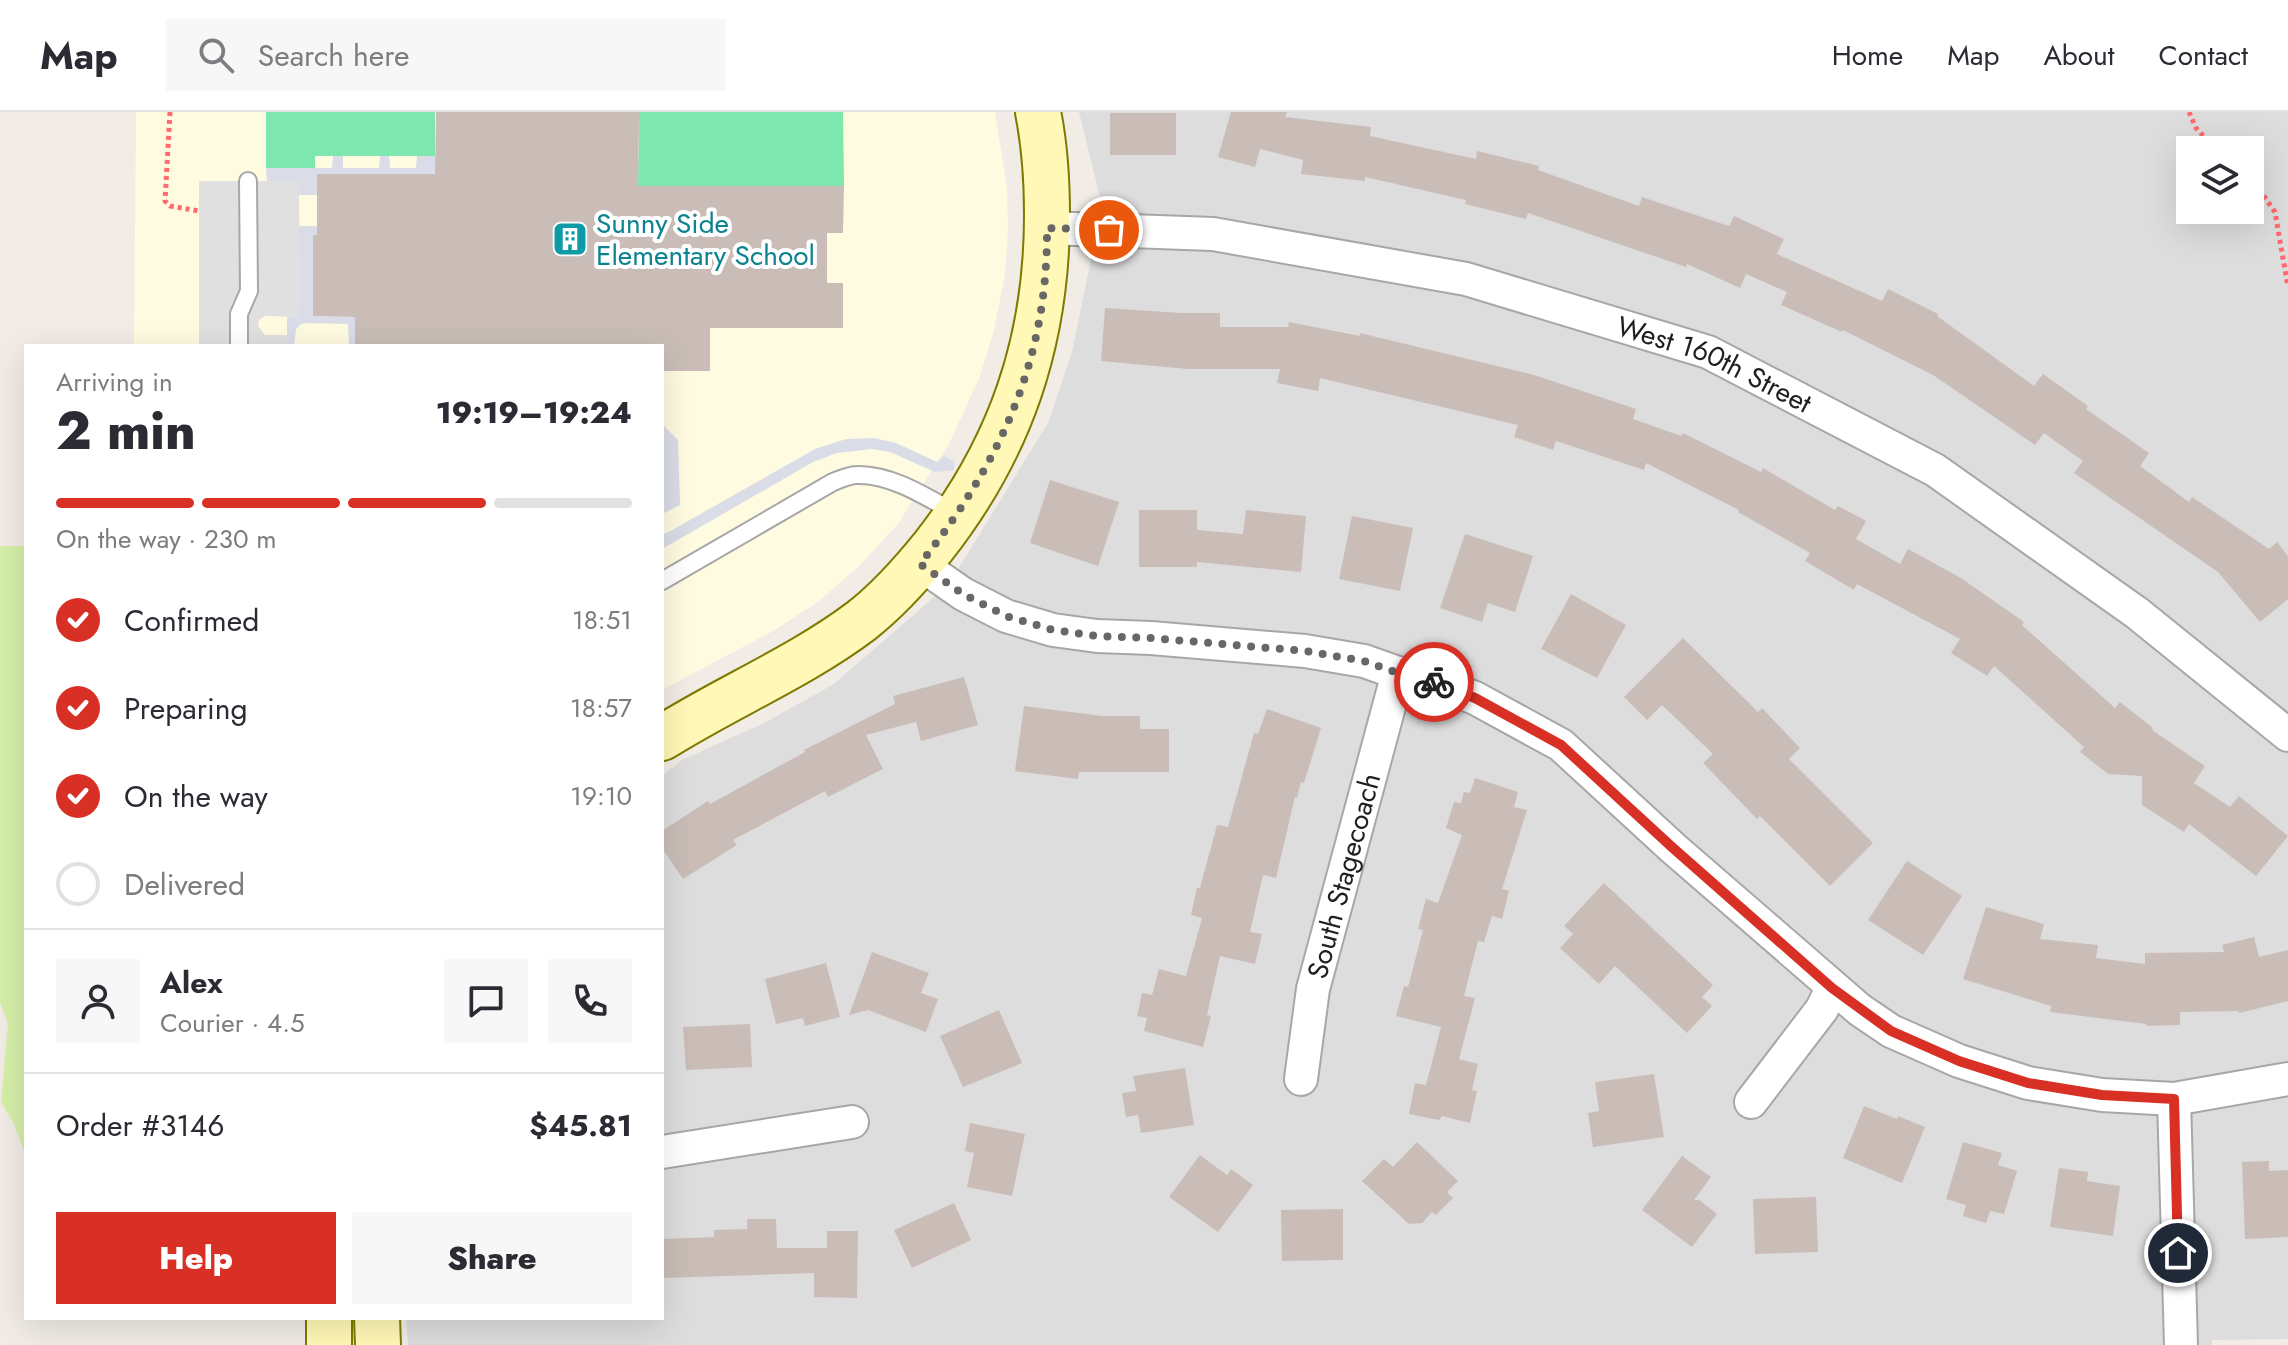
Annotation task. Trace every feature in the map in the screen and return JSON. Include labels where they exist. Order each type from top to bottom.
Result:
[{"type":"street","points":[[664,737],[817,651],[862,620],[920,564],[958,515],[1001,440],[1023,386],[1043,297],[1047,260],[1046,158],[1038,112]]},
{"type":"street","name":"West 160th Street","points":[[1047,228],[1213,234],[1466,279],[1708,352],[1935,470],[2137,613],[2288,735]]},
{"type":"street","points":[[920,564],[963,594],[1006,616],[1053,630],[1305,651],[1364,661],[1426,679],[1475,698],[1561,745],[1832,988],[1891,1031],[1959,1061],[2028,1083],[2102,1095],[2174,1099],[2288,1079]]},
{"type":"street","name":"South Stagecoach","points":[[1301,1079],[1313,989],[1398,673]]},
{"type":"street","points":[[1751,1102],[1822,1009],[1832,988]]},
{"type":"street","points":[[2174,1099],[2181,1345]]},
{"type":"street","points":[[664,1152],[852,1122]]},
{"type":"street","points":[[329,1320],[329,1345]]},
{"type":"street","points":[[377,1320],[378,1345]]},
{"type":"lane","points":[[239,344],[239,314],[249,291],[248,181]]},
{"type":"lane","points":[[664,580],[833,482],[855,475],[876,476],[958,515]]},
{"type":"path","points":[[170,112],[165,201],[170,206],[199,211]]},
{"type":"path","points":[[2189,112],[2203,136]]},
{"type":"path","points":[[2264,196],[2275,212],[2288,287]]},
{"type":"shaded area","points":[[136,112],[995,112],[1007,188],[1005,274],[994,330],[980,376],[950,442],[898,524],[858,567],[819,601],[775,630],[664,689],[664,344],[134,344]]},
{"type":"shaded area","points":[[1079,112],[2288,112],[2288,1339],[2212,1340],[2212,1345],[408,1345],[406,1320],[664,1320],[664,774],[682,760],[764,723],[834,684],[949,584],[1049,421],[1072,352],[1102,205]]},
{"type":"shaded area","points":[[333,156],[343,156],[343,168],[379,168],[380,156],[389,156],[390,168],[416,168],[417,156],[435,156],[485,174],[317,195],[299,195],[299,181],[267,181],[266,168],[332,168]]},
{"type":"shaded area","points":[[199,181],[299,181],[300,317],[265,316],[259,320],[258,326],[265,335],[287,335],[287,344],[199,344]]},
{"type":"shaded area","points":[[299,226],[317,226],[317,235],[313,236],[313,316],[355,317],[355,344],[349,344],[348,324],[307,323],[296,329],[294,344],[287,344],[287,317],[300,316]]},
{"type":"shaded area","points":[[664,426],[678,440],[680,505],[664,513]]},
{"type":"shaded area","points":[[874,438],[896,443],[937,462],[944,456],[954,461],[954,470],[935,472],[890,452],[872,449],[837,453],[813,462],[664,548],[664,534],[815,449],[846,439]]},
{"type":"green space","points":[[266,112],[435,112],[435,156],[315,156],[315,168],[266,168]]},
{"type":"green space","points":[[639,112],[843,112],[844,186],[638,186]]},
{"type":"green space","points":[[0,546],[24,546],[24,1151],[1,1102],[8,1024],[0,1002]]},
{"type":"building","name":"Sunny Side Elementary School","points":[[436,112],[639,112],[638,186],[844,186],[843,233],[827,233],[827,283],[843,283],[843,328],[710,328],[710,371],[664,371],[664,344],[355,344],[355,317],[313,316],[317,174],[435,174]]},
{"type":"building","points":[[1231,112],[1287,112],[1285,117],[1371,127],[1370,136],[1476,159],[1477,151],[1539,166],[1538,170],[1639,206],[1642,197],[1729,226],[1734,216],[1784,239],[1777,254],[1882,301],[1888,289],[1938,314],[2034,386],[2043,374],[2088,406],[2086,409],[2149,453],[2140,466],[2189,502],[2192,497],[2269,549],[2277,542],[2288,556],[2288,599],[2260,622],[2218,572],[2074,473],[2083,461],[2044,433],[2035,445],[1933,375],[1843,330],[1781,305],[1787,292],[1746,274],[1740,288],[1687,264],[1686,267],[1528,213],[1526,219],[1465,204],[1466,200],[1365,177],[1365,181],[1301,174],[1303,160],[1260,149],[1255,167],[1218,157]]},
{"type":"building","points":[[1110,113],[1176,113],[1176,155],[1110,155]]},
{"type":"building","points":[[1105,308],[1220,313],[1220,327],[1288,327],[1289,322],[1360,336],[1360,333],[1534,375],[1636,409],[1633,419],[1681,436],[1683,433],[1761,472],[1763,468],[1835,510],[1838,506],[1866,521],[1856,539],[1900,564],[1908,549],[1961,578],[2024,622],[2022,625],[2115,708],[2120,702],[2152,730],[2205,766],[2194,783],[2230,807],[2239,796],[2288,836],[2256,876],[2189,824],[2184,832],[2142,805],[2142,776],[2108,774],[2080,752],[2084,747],[1994,666],[1987,676],[1951,653],[1960,639],[1857,584],[1854,590],[1805,561],[1810,553],[1739,510],[1646,463],[1644,470],[1556,441],[1553,450],[1514,437],[1518,425],[1320,378],[1318,391],[1277,383],[1280,369],[1188,369],[1101,361]]},
{"type":"building","points":[[1050,480],[1119,502],[1098,566],[1030,543]]},
{"type":"building","points":[[1139,510],[1197,510],[1197,530],[1243,534],[1246,510],[1306,516],[1301,572],[1197,562],[1197,567],[1139,567]]},
{"type":"building","points":[[1352,516],[1413,528],[1400,591],[1339,579]]},
{"type":"building","points":[[1465,534],[1533,556],[1515,612],[1488,603],[1482,622],[1440,608]]},
{"type":"building","points":[[1571,594],[1626,625],[1597,678],[1541,649]]},
{"type":"building","points":[[1683,638],[1758,712],[1762,708],[1800,748],[1789,759],[1873,843],[1830,886],[1760,816],[1757,819],[1703,763],[1713,754],[1662,705],[1647,720],[1624,697]]},
{"type":"building","points":[[964,677],[978,725],[921,741],[916,722],[866,735],[883,769],[828,797],[825,791],[733,840],[737,845],[683,879],[664,851],[664,830],[708,801],[710,804],[804,750],[895,704],[893,696]]},
{"type":"building","points":[[1024,706],[1102,716],[1140,716],[1140,729],[1169,729],[1169,772],[1079,772],[1078,779],[1015,771]]},
{"type":"building","points":[[1267,709],[1321,728],[1304,783],[1301,782],[1295,797],[1276,878],[1263,875],[1250,932],[1262,934],[1255,964],[1220,956],[1203,1047],[1144,1031],[1147,1018],[1137,1016],[1142,993],[1152,995],[1159,969],[1186,976],[1202,918],[1191,915],[1197,888],[1200,888],[1217,825],[1228,827],[1254,733],[1258,734]]},
{"type":"building","points":[[1475,778],[1518,792],[1514,807],[1527,810],[1502,889],[1509,891],[1502,919],[1492,916],[1484,942],[1478,941],[1464,996],[1475,998],[1459,1059],[1478,1064],[1472,1090],[1477,1091],[1470,1123],[1442,1116],[1439,1120],[1409,1114],[1415,1083],[1426,1085],[1441,1027],[1396,1016],[1404,986],[1408,987],[1423,930],[1418,929],[1426,899],[1438,903],[1462,835],[1446,828],[1454,802],[1461,803],[1464,792],[1470,793]]},
{"type":"building","points":[[1907,861],[1962,896],[1923,955],[1868,920]]},
{"type":"building","points":[[1604,883],[1713,985],[1702,997],[1712,1006],[1687,1033],[1615,966],[1599,984],[1560,948],[1573,934],[1564,926]]},
{"type":"building","points":[[1986,907],[2044,924],[2040,939],[2098,945],[2096,958],[2145,964],[2145,953],[2224,952],[2222,945],[2254,937],[2259,957],[2288,950],[2288,1001],[2239,1013],[2180,1012],[2180,1025],[2146,1026],[2050,1012],[2051,1006],[1963,979]]},
{"type":"building","points":[[872,952],[929,973],[921,993],[938,999],[926,1032],[868,1010],[849,1015]]},
{"type":"building","points":[[826,963],[840,1017],[805,1026],[803,1018],[776,1024],[765,979]]},
{"type":"building","points":[[999,1010],[1022,1063],[963,1087],[940,1036]]},
{"type":"building","points":[[750,1024],[752,1067],[686,1070],[683,1027]]},
{"type":"building","points":[[1185,1068],[1194,1125],[1141,1133],[1138,1115],[1126,1117],[1122,1093],[1136,1091],[1133,1076]]},
{"type":"building","points":[[1654,1074],[1664,1137],[1593,1147],[1588,1113],[1599,1111],[1595,1082]]},
{"type":"building","points":[[1864,1106],[1925,1127],[1902,1183],[1843,1158]]},
{"type":"building","points":[[970,1123],[1025,1134],[1012,1196],[967,1187],[974,1153],[965,1151]]},
{"type":"building","points":[[1417,1142],[1458,1181],[1447,1192],[1453,1198],[1436,1215],[1432,1212],[1422,1223],[1409,1224],[1362,1181],[1384,1159],[1393,1167]]},
{"type":"building","points":[[1963,1142],[2002,1153],[1998,1165],[2017,1171],[2004,1214],[1990,1211],[1986,1223],[1963,1216],[1966,1205],[1946,1199]]},
{"type":"building","points":[[1200,1155],[1227,1175],[1231,1169],[1253,1185],[1218,1232],[1169,1197]]},
{"type":"building","points":[[1682,1156],[1711,1177],[1694,1200],[1699,1200],[1717,1214],[1692,1247],[1642,1210]]},
{"type":"building","points":[[2269,1161],[2269,1171],[2288,1170],[2288,1237],[2245,1239],[2242,1162]]},
{"type":"building","points":[[2059,1168],[2088,1172],[2087,1181],[2120,1186],[2113,1236],[2050,1227]]},
{"type":"building","points":[[1816,1197],[1818,1252],[1755,1254],[1753,1199]]},
{"type":"building","points":[[954,1203],[971,1240],[912,1268],[894,1230]]},
{"type":"building","points":[[1343,1209],[1343,1260],[1282,1261],[1281,1210]]},
{"type":"building","points":[[747,1219],[776,1219],[777,1248],[827,1248],[827,1231],[858,1231],[857,1298],[814,1297],[814,1273],[664,1278],[664,1239],[714,1237],[714,1230],[747,1229]]},
{"type":"way so far","points":[[1109,230],[1047,228],[1043,297],[1023,386],[983,476],[920,564],[963,594],[1006,616],[1053,630],[1305,651],[1364,661],[1434,682]]},
{"type":"place","name":"Sunny Side Elementary School","points":[[570,239]]},
{"type":"route","points":[[1434,682],[1475,698],[1561,745],[1832,988],[1891,1031],[1959,1061],[2028,1083],[2102,1095],[2174,1099],[2178,1253]]}]
